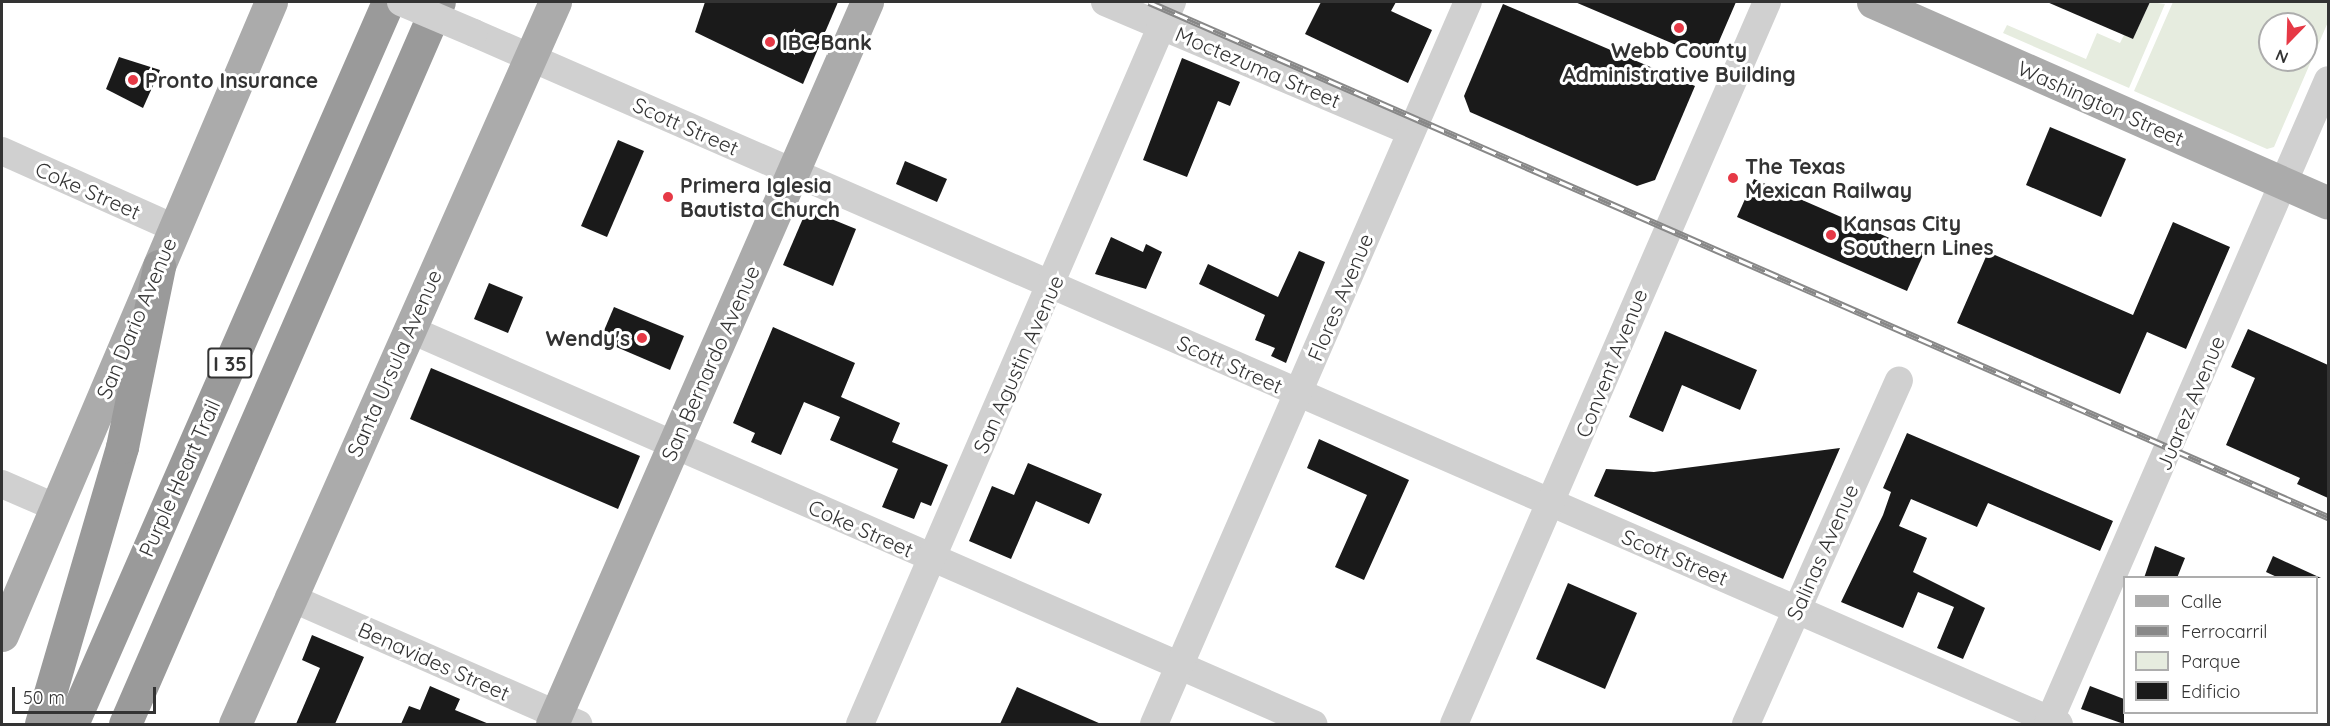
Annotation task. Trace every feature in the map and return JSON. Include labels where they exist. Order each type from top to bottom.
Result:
[{"type":"highway","name":"Purple Heart Trail","points":[[72,724],[387,2]]},
{"type":"highway","name":"I 35","points":[[124,724],[440,2]]},
{"type":"highway","points":[[41,724],[122,447],[159,266]]},
{"type":"main road","name":"San Dario Avenue","points":[[2,635],[272,2]]},
{"type":"main road","name":"Santa Ursula Avenue","points":[[235,724],[289,597],[555,2]]},
{"type":"main road","name":"San Bernardo Avenue","points":[[562,721],[674,446],[867,2]]},
{"type":"main road","name":"Washington Street","points":[[1873,2],[2328,203]]},
{"type":"street","name":"Scott Street","points":[[401,2],[2052,723]]},
{"type":"street","name":"Moctezuma Street","points":[[1105,2],[1167,14],[1411,132]]},
{"type":"street","name":"Flores Avenue","points":[[1154,724],[1468,2]]},
{"type":"street","name":"Convent Avenue","points":[[1455,724],[1553,504],[1767,2]]},
{"type":"street","name":"San Agustin Avenue","points":[[860,724],[1052,286],[1167,14]]},
{"type":"street","name":"Juarez Avenue","points":[[2052,723],[2328,80]]},
{"type":"street","name":"Coke Street","points":[[2,151],[174,228]]},
{"type":"street","name":"Coke Street","points":[[409,329],[1313,724]]},
{"type":"street","name":"Salinas Avenue","points":[[1746,724],[1899,381]]},
{"type":"street","points":[[2,484],[57,508]]},
{"type":"street","name":"Benavides Street","points":[[289,597],[562,721]]},
{"type":"green space","points":[[2150,2],[2165,4],[2129,88],[2003,33],[2007,25],[2086,59],[2097,33],[2120,43],[2124,35],[2133,39]]},
{"type":"green space","points":[[2173,2],[2328,2],[2328,22],[2318,45],[2318,12],[2258,12],[2258,72],[2306,72],[2274,147],[2267,149],[2134,91]]},
{"type":"building","name":"IBC Bank","points":[[705,2],[838,2],[803,84],[695,32]]},
{"type":"building","points":[[1321,2],[1396,2],[1391,11],[1432,30],[1408,83],[1305,34]]},
{"type":"building","name":"Webb County Administrative Building","points":[[1575,2],[1736,2],[1714,53],[1705,50],[1702,56]]},
{"type":"building","points":[[2047,2],[2150,2],[2133,39]]},
{"type":"building","points":[[1503,4],[1695,86],[1655,180],[1637,186],[1470,112],[1464,96]]},
{"type":"building","name":"Pronto Insurance","points":[[119,57],[160,70],[143,108],[106,89]]},
{"type":"building","points":[[1182,58],[1240,82],[1230,106],[1218,101],[1187,177],[1143,160]]},
{"type":"building","points":[[2050,127],[2126,159],[2101,217],[2026,185]]},
{"type":"building","points":[[618,140],[644,151],[607,237],[581,226]]},
{"type":"building","points":[[905,161],[947,179],[937,202],[896,184]]},
{"type":"building","name":"Kansas City Southern Lines","points":[[1754,179],[1924,253],[1907,291],[1737,217]]},
{"type":"building","points":[[807,209],[856,229],[833,286],[783,265]]},
{"type":"building","points":[[2173,222],[2230,247],[2186,349],[2147,332],[2120,394],[1957,323],[1988,252],[2133,315]]},
{"type":"building","points":[[1111,237],[1143,252],[1146,244],[1162,252],[1146,289],[1095,274]]},
{"type":"building","points":[[1299,251],[1325,262],[1286,363],[1271,356],[1275,348],[1255,340],[1265,315],[1199,284],[1208,264],[1278,297]]},
{"type":"building","points":[[489,283],[523,297],[508,333],[474,319]]},
{"type":"building","name":"Wendy's","points":[[614,307],[684,336],[670,370],[600,340]]},
{"type":"building","points":[[773,327],[855,363],[841,397],[900,423],[892,442],[948,465],[931,506],[921,502],[914,519],[882,507],[898,469],[830,440],[840,417],[804,402],[781,455],[751,442],[755,433],[733,423]]},
{"type":"building","points":[[2248,329],[2328,365],[2328,498],[2297,484],[2300,478],[2226,445],[2255,378],[2231,367]]},
{"type":"building","points":[[1665,331],[1757,370],[1740,410],[1682,385],[1663,432],[1629,417]]},
{"type":"building","points":[[431,368],[640,456],[618,509],[410,419]]},
{"type":"building","points":[[1907,433],[2113,521],[2100,551],[1988,503],[1977,527],[1911,499],[1899,526],[1927,538],[1913,572],[1985,608],[1963,659],[1937,648],[1954,607],[1918,592],[1903,628],[1841,602],[1883,515],[1891,492],[1883,488]]},
{"type":"building","points":[[1319,439],[1409,480],[1364,580],[1335,567],[1367,495],[1307,468]]},
{"type":"building","points":[[1840,448],[1783,579],[1594,496],[1606,469],[1654,472]]},
{"type":"building","points":[[1028,463],[1102,494],[1089,524],[1036,501],[1011,559],[969,541],[992,486],[1014,495]]},
{"type":"building","points":[[2155,546],[2185,558],[2178,576],[2145,576]]},
{"type":"building","points":[[2273,556],[2317,576],[2275,576],[2266,572]]},
{"type":"building","points":[[1568,583],[1637,613],[1605,689],[1536,659]]},
{"type":"building","points":[[312,635],[364,657],[335,724],[296,724],[320,668],[302,660]]},
{"type":"building","points":[[430,686],[460,699],[455,710],[489,724],[401,724],[409,706],[420,710]]},
{"type":"building","points":[[2090,686],[2123,699],[2124,724],[2081,709]]},
{"type":"building","points":[[1017,687],[1101,724],[1000,724]]},
{"type":"railway","points":[[1149,2],[2328,517]]},
{"type":"place","name":"Webb County Administrative Building","points":[[1679,28]]},
{"type":"place","name":"IBC Bank","points":[[770,42]]},
{"type":"place","name":"Pronto Insurance","points":[[133,80]]},
{"type":"place","name":"The Texas Mexican Railway","points":[[1733,178]]},
{"type":"place","name":"Primera Iglesia Bautista Church","points":[[668,197]]},
{"type":"place","name":"Kansas City Southern Lines","points":[[1831,235]]},
{"type":"place","name":"Wendy's","points":[[642,338]]}]
